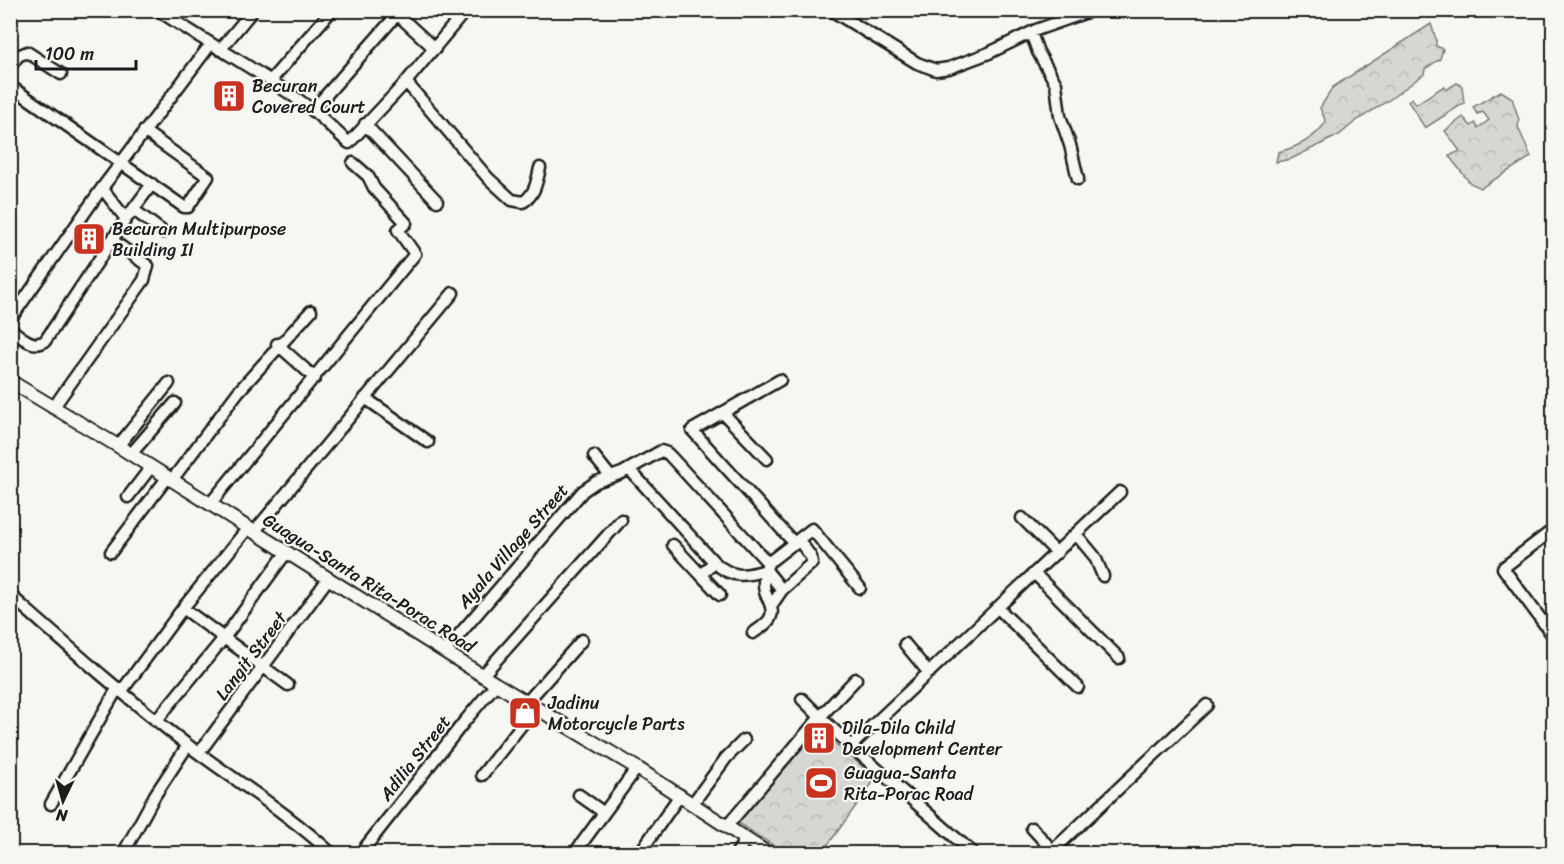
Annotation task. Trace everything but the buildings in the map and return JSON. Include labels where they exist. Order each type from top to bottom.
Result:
[{"type":"main road","name":"Guagua-Santa Rita-Porac Road","points":[[10,381],[131,454],[496,684],[637,768],[769,854]]},
{"type":"street","points":[[158,10],[271,80],[313,110],[349,143],[406,82],[466,10]]},
{"type":"street","points":[[10,320],[144,131],[215,47],[253,10]]},
{"type":"street","points":[[271,80],[332,10]]},
{"type":"street","points":[[831,10],[917,63],[936,70],[950,68],[1093,10]]},
{"type":"street","points":[[313,110],[399,13],[435,49]]},
{"type":"street","points":[[1032,36],[1056,84],[1060,116],[1078,179]]},
{"type":"street","points":[[10,67],[18,56],[27,52],[61,74]]},
{"type":"street","points":[[406,82],[488,178],[512,200],[523,202],[530,196],[538,180],[540,168]]},
{"type":"street","points":[[10,86],[186,207],[190,205],[208,177],[144,131]]},
{"type":"street","points":[[365,124],[436,201]]},
{"type":"street","points":[[210,504],[415,254],[398,230],[406,223],[374,188],[368,176],[353,163]]},
{"type":"street","points":[[10,329],[31,343],[42,343],[152,184]]},
{"type":"street","points":[[102,188],[126,219]]},
{"type":"street","points":[[134,210],[163,232]]},
{"type":"street","points":[[53,408],[144,280],[148,271],[148,266],[112,240]]},
{"type":"street","points":[[51,804],[119,690],[183,608],[453,293]]},
{"type":"street","points":[[111,552],[238,392],[311,311]]},
{"type":"street","points":[[278,345],[315,378]]},
{"type":"street","points":[[771,606],[782,590],[812,563],[811,557],[692,430],[780,380]]},
{"type":"street","points":[[118,446],[169,383]]},
{"type":"street","points":[[365,398],[428,442]]},
{"type":"street","points":[[131,454],[175,403]]},
{"type":"street","points":[[723,413],[767,459]]},
{"type":"street","name":"Ayala Village Street","points":[[445,651],[583,491],[610,476],[629,469],[657,452],[667,453],[767,566],[782,590]]},
{"type":"street","points":[[594,456],[610,476]]},
{"type":"street","points":[[128,497],[151,467]]},
{"type":"street","points":[[629,469],[714,562],[727,573],[752,574],[767,566],[812,528],[860,588]]},
{"type":"street","points":[[850,746],[1120,492]]},
{"type":"street","points":[[1022,518],[1057,553]]},
{"type":"street","points":[[483,675],[621,520]]},
{"type":"street","points":[[1554,529],[1503,568],[1554,637]]},
{"type":"street","points":[[1076,534],[1095,557],[1103,576]]},
{"type":"street","points":[[673,545],[720,595]]},
{"type":"street","points":[[156,721],[224,638],[286,553]]},
{"type":"street","points":[[700,575],[714,562]]},
{"type":"street","points":[[753,633],[771,618],[771,606],[765,587],[767,566]]},
{"type":"street","points":[[1034,573],[1119,658]]},
{"type":"street","points":[[740,575],[765,587]]},
{"type":"street","name":"Langit Street","points":[[199,753],[328,579]]},
{"type":"street","points":[[10,595],[156,721],[273,806],[332,854]]},
{"type":"street","points":[[183,608],[288,685]]},
{"type":"street","points":[[998,608],[1078,687]]},
{"type":"street","points":[[482,775],[531,705],[582,640]]},
{"type":"street","points":[[905,644],[929,673]]},
{"type":"street","points":[[727,826],[820,717],[856,679]]},
{"type":"street","name":"Adilia Street","points":[[360,854],[496,684]]},
{"type":"street","points":[[802,699],[850,746],[974,854]]},
{"type":"street","points":[[1032,828],[1050,852],[1207,705]]},
{"type":"street","points":[[693,804],[726,758],[744,740]]},
{"type":"street","points":[[123,854],[154,795],[188,745]]},
{"type":"street","points":[[574,854],[637,768]]},
{"type":"street","points":[[579,795],[603,813]]},
{"type":"street","points":[[639,854],[680,795]]},
{"type":"street","points":[[736,854],[746,839]]},
{"type":"green space","points":[[1431,24],[1436,46],[1443,49],[1440,59],[1425,69],[1424,74],[1339,135],[1291,159],[1276,162],[1278,152],[1305,142],[1326,122],[1320,108],[1333,87]]},
{"type":"green space","points":[[1457,83],[1462,86],[1464,103],[1425,128],[1408,101],[1412,98],[1416,104],[1444,86],[1446,90]]},
{"type":"green space","points":[[1501,91],[1512,98],[1519,120],[1518,127],[1531,157],[1481,188],[1470,183],[1449,156],[1460,151],[1445,131],[1463,117],[1471,126],[1475,123],[1478,128],[1489,120],[1483,112],[1477,114],[1473,107]]},
{"type":"green space","points":[[816,727],[876,778],[822,853],[785,853],[737,822]]},
{"type":"waterway","points":[[1037,37],[1059,27]]},
{"type":"place","name":"Becuran Covered Court","points":[[229,96]]},
{"type":"place","name":"Becuran Multipurpose Building II","points":[[89,239]]},
{"type":"place","name":"Jadinu Motorcycle Parts","points":[[525,713]]},
{"type":"place","name":"Dila-Dila Child Development Center","points":[[819,738]]},
{"type":"place","name":"Guagua-Santa Rita-Porac Road","points":[[821,783]]}]
